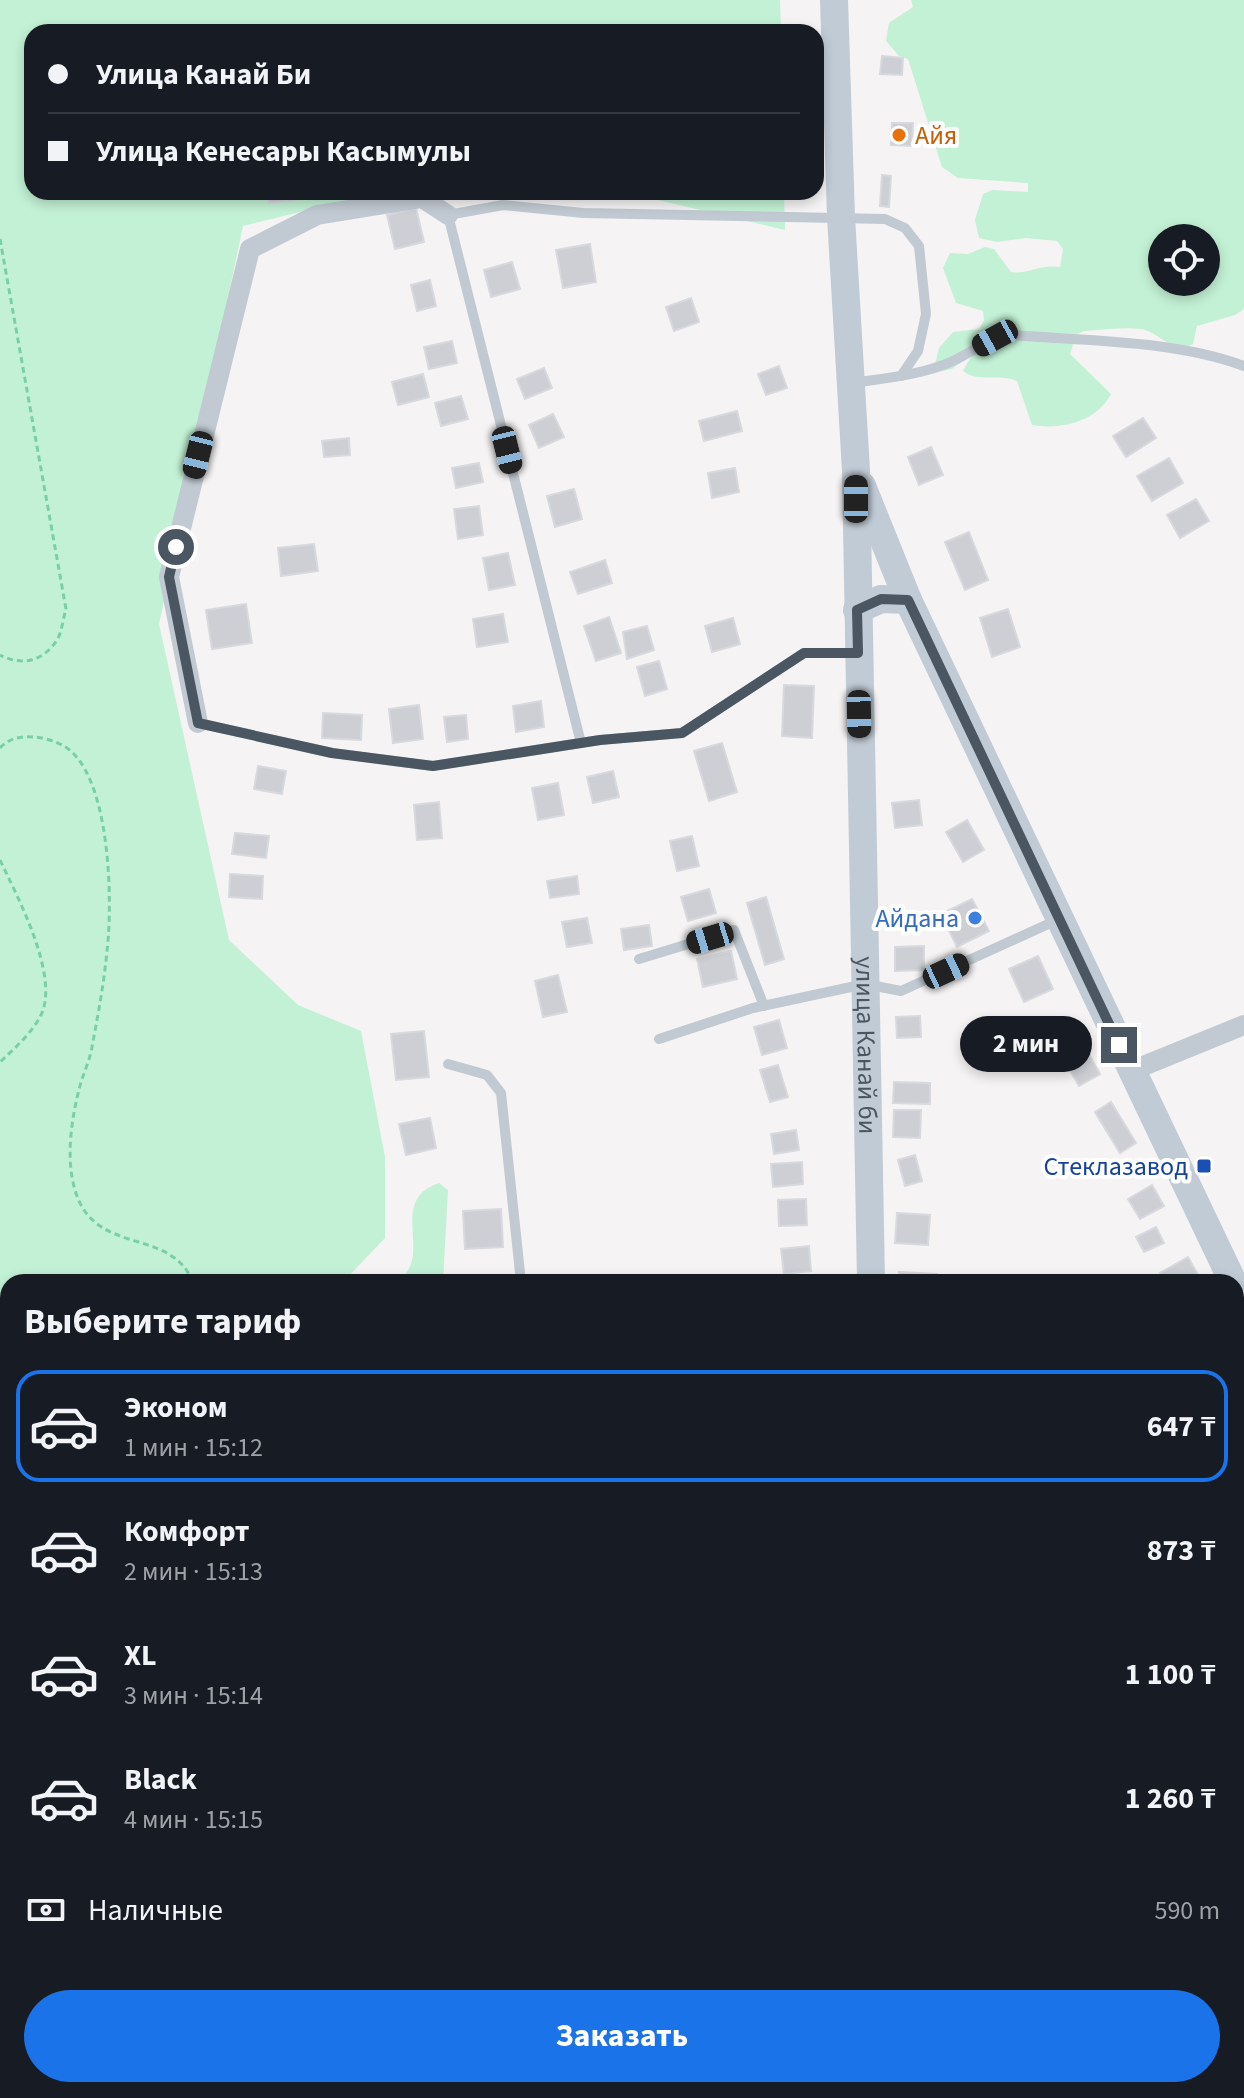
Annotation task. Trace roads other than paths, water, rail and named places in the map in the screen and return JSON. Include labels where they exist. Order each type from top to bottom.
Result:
[{"type":"main road","name":"улица Канай би","points":[[834,0],[841,217],[856,471],[871,1274]]},
{"type":"main road","points":[[856,471],[908,600],[1229,1274]]},
{"type":"main road","points":[[857,610],[881,599],[908,600]]},
{"type":"street","points":[[198,723],[169,577],[250,249],[317,215],[410,200]]},
{"type":"street","points":[[425,200],[448,215]]},
{"type":"street","points":[[1131,1071],[1244,1025]]},
{"type":"lane","points":[[581,743],[448,215],[503,205],[583,213],[885,219],[905,228],[919,246],[926,314],[918,351],[901,376]]},
{"type":"lane","points":[[851,384],[901,376],[951,362],[995,338],[1011,335],[1165,348],[1221,357],[1244,366]]},
{"type":"lane","points":[[198,723],[332,753],[433,766],[581,743],[682,733],[804,653],[858,653]]},
{"type":"lane","points":[[659,1039],[764,1006],[865,984],[901,991],[1059,919]]},
{"type":"lane","points":[[639,959],[734,930],[764,1006]]},
{"type":"lane","points":[[448,1064],[487,1075],[501,1093],[520,1274]]},
{"type":"place","name":"Айя","points":[[899,135]]},
{"type":"place","name":"Айдана","points":[[975,918]]},
{"type":"place","name":"Стеклазавод","points":[[1204,1166]]}]
